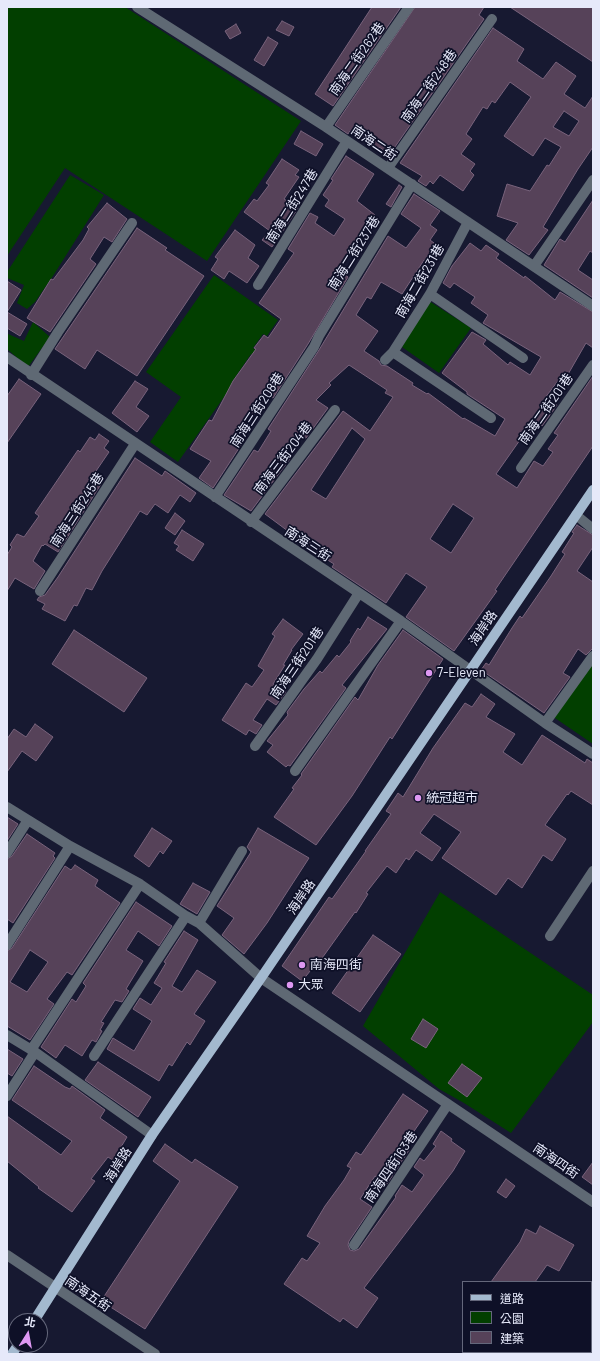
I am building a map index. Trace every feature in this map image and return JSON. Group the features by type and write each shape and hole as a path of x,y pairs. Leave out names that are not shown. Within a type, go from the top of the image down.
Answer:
{"main road":[{"name":"海岸路","path":"40,1313 152,1135 261,978 593,490"}],"street":[{"name":"南海二街","path":"137,7 326,127 593,306"},
{"name":"南海二街262巷","path":"326,127 409,7"},
{"name":"南海二街248巷","path":"388,168 492,20"},
{"name":"南海二街247巷","path":"258,285 347,141"},
{"path":"534,266 593,180"},
{"name":"南海二街237巷","path":"319,336 412,184"},
{"name":"南海二街231巷","path":"385,360 393,352 430,294 468,222"},
{"path":"31,375 58,332 132,223"},
{"path":"430,294 523,358"},
{"name":"南海三街208巷","path":"215,497 314,347 319,336"},
{"path":"393,352 491,418"},
{"name":"南海三街","path":"7,358 251,522 401,620 546,723 593,754"},
{"name":"南海二街201巷","path":"521,468 593,365"},
{"name":"南海三街204巷","path":"251,522 335,410"},
{"name":"南海三街245巷","path":"40,591 135,444"},
{"path":"576,515 593,530"},
{"name":"南海三街201巷","path":"255,746 317,659 359,593"},
{"path":"295,771 401,620"},
{"path":"546,723 593,656"},
{"name":"南海四街","path":"7,807 70,846 140,884 186,916 199,923 261,978 593,1202"},
{"path":"7,853 28,820"},
{"path":"7,945 70,846"},
{"path":"199,923 242,851"},
{"path":"550,936 593,871"},
{"path":"7,1096 33,1051 140,884"},
{"path":"94,1056 186,916"},
{"path":"7,1035 33,1051 152,1135"},
{"name":"南海四街163巷","path":"354,1245 448,1104"},
{"name":"南海五街","path":"7,1255 154,1354"}],"green space":[{"path":"7,7 125,7 301,121 207,261 65,168 7,256"},
{"path":"70,175 104,195 53,276 35,302 27,309 17,303 24,285 7,278 7,272"},
{"path":"214,275 278,320 267,336 263,334 253,348 257,351 254,356 251,354 232,382 234,383 178,462 150,442 181,397 146,372"},
{"path":"429,301 471,328 439,373 402,347"},
{"path":"33,322 50,337 28,367 7,349 7,335 8,334 24,341"},
{"path":"593,663 593,744 552,716"},
{"path":"440,892 593,995 593,1022 511,1133 439,1089 363,1026"}],"building":[{"path":"372,7 401,7 333,106 315,94"},
{"path":"415,7 484,7 479,15 484,19 390,154 379,147 377,150 350,131 348,134 335,125"},
{"path":"510,7 593,7 593,62"},
{"path":"282,21 294,27 289,36 276,30"},
{"path":"236,24 241,33 230,39 225,31"},
{"path":"493,28 524,49 517,61 543,79 556,62 576,76 564,94 585,108 593,96 593,147 543,227 548,230 529,255 506,240 518,223 497,216 507,184 530,191 561,147 545,138 533,156 504,136 531,97 510,82 495,103 492,101 487,109 483,107 466,134 472,139 461,154 475,164 470,171 474,175 463,191 440,175 433,184 430,181 426,186 418,181 422,176 400,163","holes":["564,111 579,121 569,136 553,127"]},
{"path":"268,37 278,43 264,66 254,60"},
{"path":"301,131 323,144 316,156 294,144"},
{"path":"346,156 374,174 357,201 375,215 338,269 348,277 308,344 273,398 266,394 252,419 248,416 234,436 243,442 213,488 199,478 211,461 190,449 209,420 212,421 233,381 256,349 254,348 264,335 268,338 281,319 259,303 294,253 288,249 310,213 318,217 315,223 334,236 345,219 325,206 329,200 323,195 333,180 331,179"},
{"path":"282,159 299,170 295,175 299,177 284,199 298,208 272,247 262,240 270,231 244,212 254,199 257,201 269,185 266,183"},
{"path":"399,185 402,187 391,207 386,204"},
{"path":"414,194 440,211 430,225 437,230 430,240 438,246 427,262 424,260 402,294 381,282 371,299 367,297 356,315 378,331 364,351 379,361 381,365 387,366 413,383 412,385 427,394 428,393 463,419 464,418 495,436 505,419 467,394 467,392 442,373 472,332 486,340 483,344 508,365 510,362 530,375 541,357 483,323 488,315 471,303 475,297 454,283 450,288 443,283 452,266 470,243 481,251 486,245 499,254 496,258 524,278 525,276 555,300 560,292 593,312 593,348 586,343 567,376 563,374 545,398 557,405 542,426 540,424 533,434 527,430 496,474 517,488 534,461 543,466 553,452 548,449 558,435 554,433 593,376 593,446 495,590 497,591 454,651 406,617 427,587 406,573 386,603 332,567 334,564 299,542 300,540 265,514 343,411 370,431 393,397 385,393 387,390 349,365 329,383 331,385 316,400 328,408 306,438 296,434 283,451 292,456 251,511 224,495 254,450 258,452 271,431 268,429 319,350 388,236 406,248 421,228 401,214","holes":["352,428 365,439 326,499 311,490","453,504 474,518 451,553 430,539"]},
{"path":"593,200 593,253 590,251 578,270 593,280 593,298 544,265 560,239 565,242"},
{"path":"107,203 127,219 112,242 104,237 90,259 96,264 50,332 27,318 51,279 53,280 83,240 89,229 87,227"},
{"path":"137,228 167,248 165,250 204,276 137,376 97,350 85,369 55,349"},
{"path":"235,230 255,245 248,258 259,266 247,283 229,271 224,279 211,270 218,259 215,257"},
{"path":"7,281 21,290 7,312"},
{"path":"7,312 27,324 20,336 7,328"},
{"path":"19,379 41,394 7,443 7,396"},
{"path":"135,381 148,389 136,407 149,416 137,432 112,413"},
{"path":"99,434 109,441 104,448 109,452 94,474 103,481 58,552 45,544 43,546 42,545 33,561 45,571 34,589 15,578 7,591 7,555 12,547 10,545 17,534 24,537 39,516 35,513 78,450 80,452 90,437 95,440"},
{"path":"135,458 162,476 165,471 196,493 190,502 180,495 168,513 155,504 147,515 140,511 102,571 92,590 86,588 77,606 74,605 65,621 42,609 45,604 37,600 39,597 45,595 58,577"},
{"path":"175,513 185,521 175,535 165,528"},
{"path":"577,525 593,535 593,547 577,571 593,582 593,648 586,655 578,649 563,673 570,677 544,713 481,670 486,663 489,665 520,616 522,618 551,576 565,554 562,552 574,533 572,532"},
{"path":"182,530 204,544 193,561 176,550 179,546 174,543"},
{"path":"368,617 387,629 342,685 346,688 290,766 288,765 286,767 267,752 273,745 267,741 288,715 287,712 304,689 320,671 322,673 337,655 339,657 351,642 350,641 358,628 360,630"},
{"path":"283,619 303,634 291,650 283,665 285,665 273,684 286,692 276,705 267,699 253,720 262,725 256,734 249,730 246,735 222,720 246,683 252,687 264,670 258,666 275,636 272,634"},
{"path":"74,630 147,678 124,712 52,664"},
{"path":"403,630 443,659 392,739 390,737 352,796 316,845 274,817 294,789 292,788 302,775 301,774 355,697 358,700 378,665"},
{"path":"481,694 495,704 486,717 515,734 503,752 522,765 542,735 585,763 587,759 593,763 593,805 571,791 568,795 567,794 545,825 566,839 552,861 543,855 522,888 508,878 496,895 442,858 461,832 434,814 420,833 441,848 432,861 416,850 409,860 406,858 396,873 387,866 366,893 368,894 356,913 355,912 320,961 319,960 302,981 282,966 329,897 332,899 391,814 386,811 398,793 403,797 433,748 465,703 472,707"},
{"path":"35,724 53,737 36,761 22,751 7,772 7,739 14,729 26,737"},
{"path":"7,817 18,824 7,841"},
{"path":"152,828 172,841 163,854 160,851 149,867 134,856"},
{"path":"258,828 309,858 267,923 244,954 222,935 234,918 217,906 251,852 247,847"},
{"path":"27,834 55,853 53,856 55,858 13,923 7,919 7,859 12,856"},
{"path":"75,865 98,880 95,886 120,903 72,975 67,972 47,999 54,1004 30,1040 7,1026 7,951 12,948 65,866 71,870","holes":["30,950 48,962 27,992 10,982"]},
{"path":"193,883 210,892 197,914 180,904"},
{"path":"136,902 172,926 159,946 138,931 126,950 143,961 126,989 129,991 122,1002 115,1000 101,1022 104,1023 100,1030 102,1031 96,1042 92,1040 82,1056 65,1045 56,1058 41,1047 72,999 76,1002 86,986 83,983"},
{"path":"184,931 198,940 172,986 182,992 197,970 216,982 194,1014 205,1021 190,1045 187,1042 172,1066 169,1064 159,1081 107,1049 113,1038 134,1051 152,1021 133,1009 140,998 151,1005 162,988 154,983 166,963 164,962"},
{"path":"373,935 401,954 360,1012 332,993"},
{"path":"423,1019 438,1029 426,1048 411,1039"},
{"path":"7,1049 23,1059 12,1076 7,1073"},
{"path":"98,1062 151,1097 138,1117 85,1080"},
{"path":"462,1064 482,1078 467,1097 448,1083"},
{"path":"34,1066 65,1087 70,1089 72,1086 105,1110 100,1118 127,1137 121,1147 123,1149 114,1161 108,1157 91,1179 95,1181 72,1212 38,1188 39,1187 7,1161 7,1116 61,1155 72,1141 12,1100"},
{"path":"403,1094 428,1111 403,1147 409,1150 387,1184 375,1176 360,1199 372,1207 349,1241 348,1245 350,1250 354,1251 359,1249 396,1197 395,1196 402,1185 412,1192 424,1175 414,1167 420,1158 424,1161 436,1146 433,1144 441,1131 452,1139 451,1141 465,1151 453,1171 364,1288 378,1298 357,1328 343,1318 340,1322 284,1284 302,1258 307,1261 320,1243 307,1236 351,1168 347,1166 356,1152 361,1155"},
{"path":"165,1144 192,1163 195,1159 238,1187 145,1329 101,1301 180,1181 153,1161"},
{"path":"593,1162 593,1185 582,1177"},
{"path":"506,1179 515,1186 506,1198 497,1192"},
{"path":"540,1226 574,1245 559,1271 547,1265 536,1281 492,1281 520,1242 526,1229 536,1234"}],"place":[{"name":"7-Eleven","path":"429,673"},
{"name":"統冠超市","path":"418,798"},
{"name":"南海四街","path":"302,965"},
{"name":"大眾","path":"290,985"}]}
